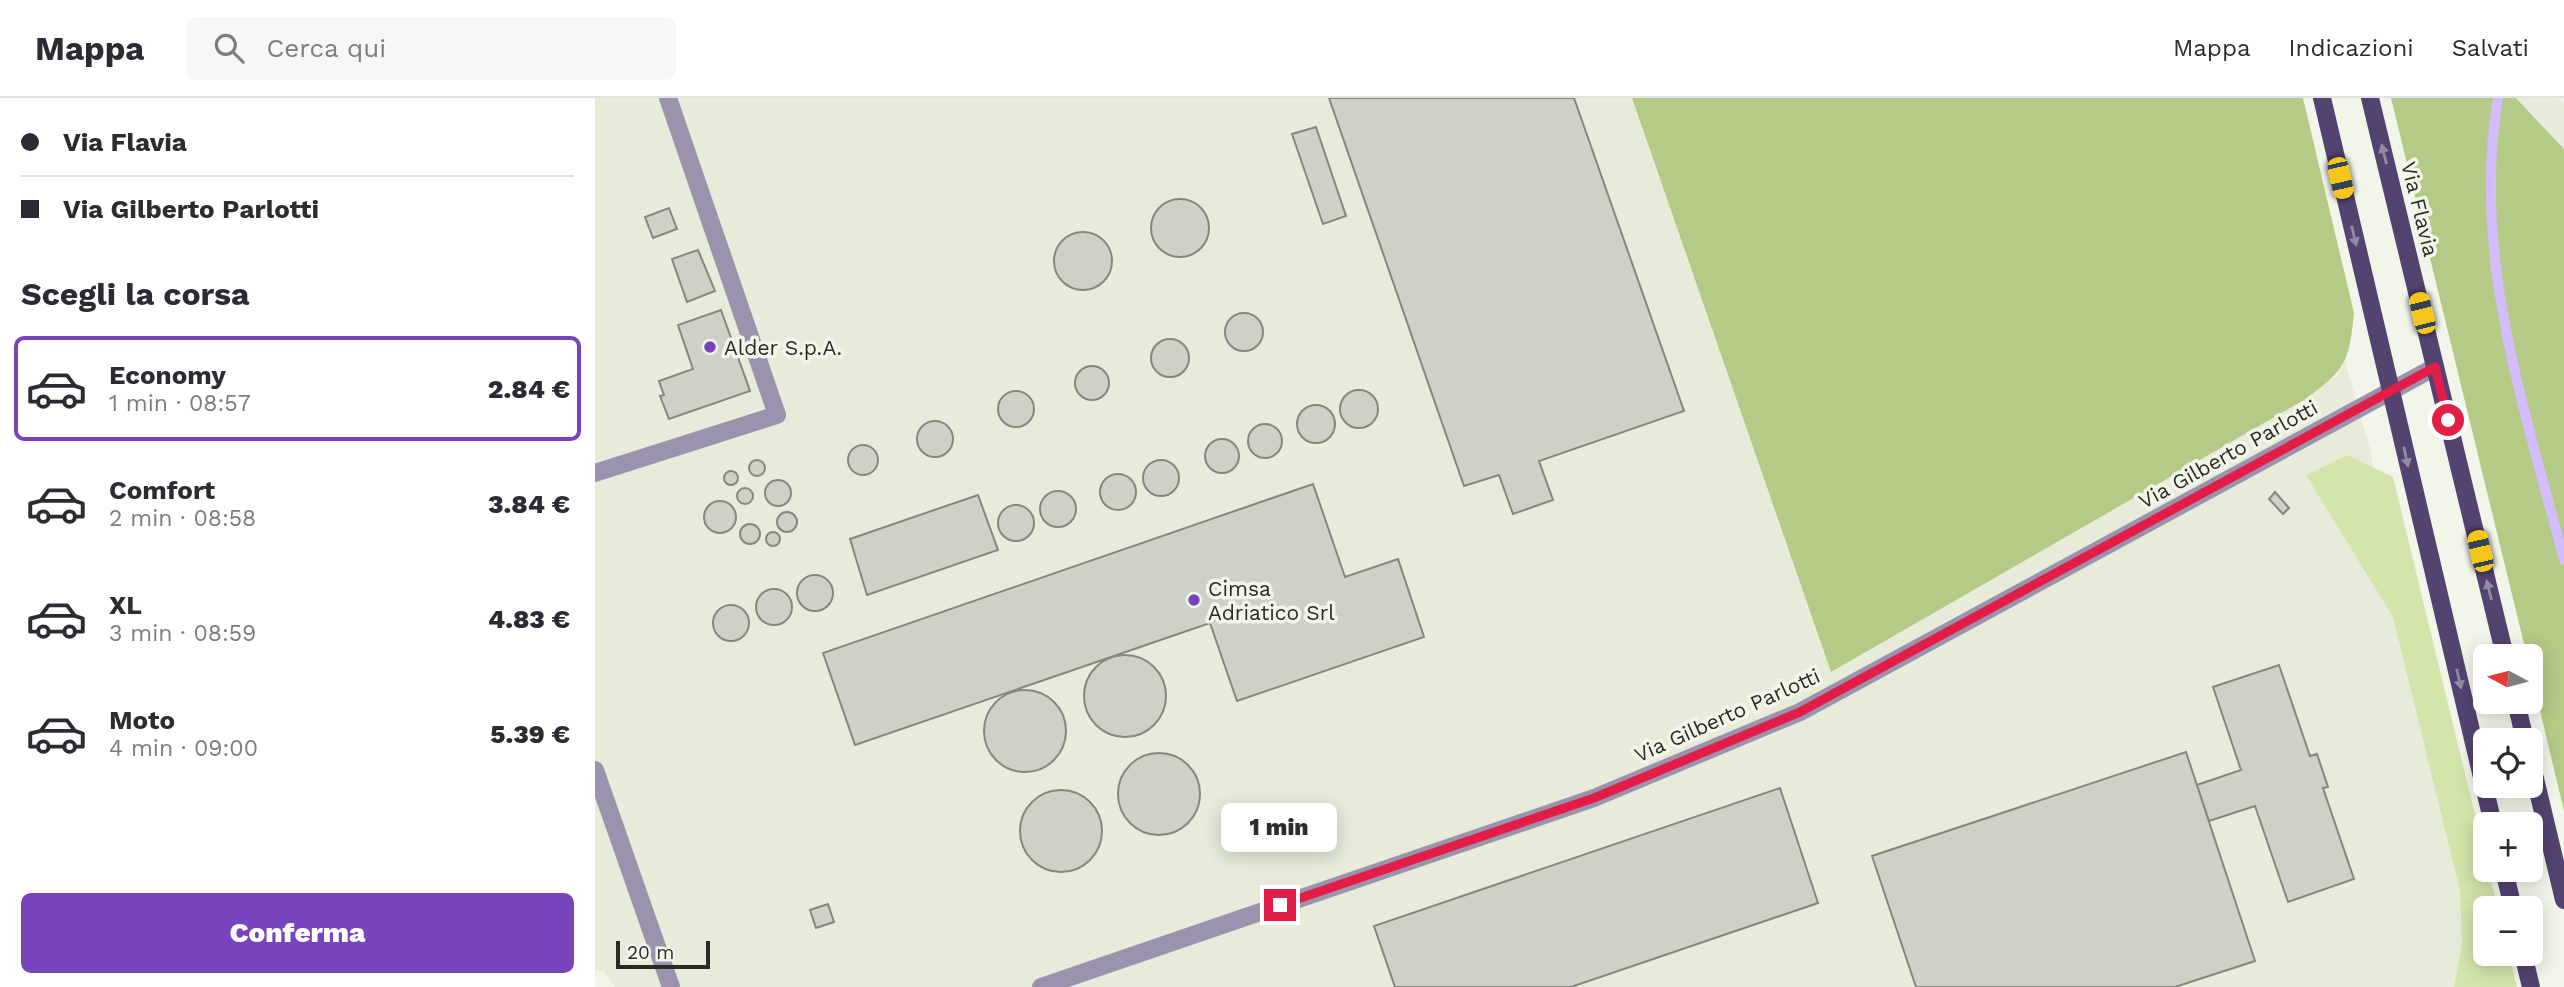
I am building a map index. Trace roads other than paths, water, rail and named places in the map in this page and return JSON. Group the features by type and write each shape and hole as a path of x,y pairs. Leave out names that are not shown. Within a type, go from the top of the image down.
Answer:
{"main road":[{"path":"2322,98 2490,812"},
{"name":"Via Flavia","path":"2370,98 2502,644"},
{"path":"2540,798 2564,900"},
{"path":"2526,966 2531,987"}],"street":[{"path":"595,473 777,415 668,98"},
{"name":"Via Gilberto Parlotti","path":"1041,987 1594,798 1800,712 2435,367"},
{"path":"595,770 671,987"}],"waterway":[{"path":"2498,98 2491,157 2491,215 2497,273 2519,389 2564,560"}],"place":[{"name":"Alder S.p.A.","path":"710,347"},
{"name":"Cimsa Adriatico Srl","path":"1194,600"}]}
